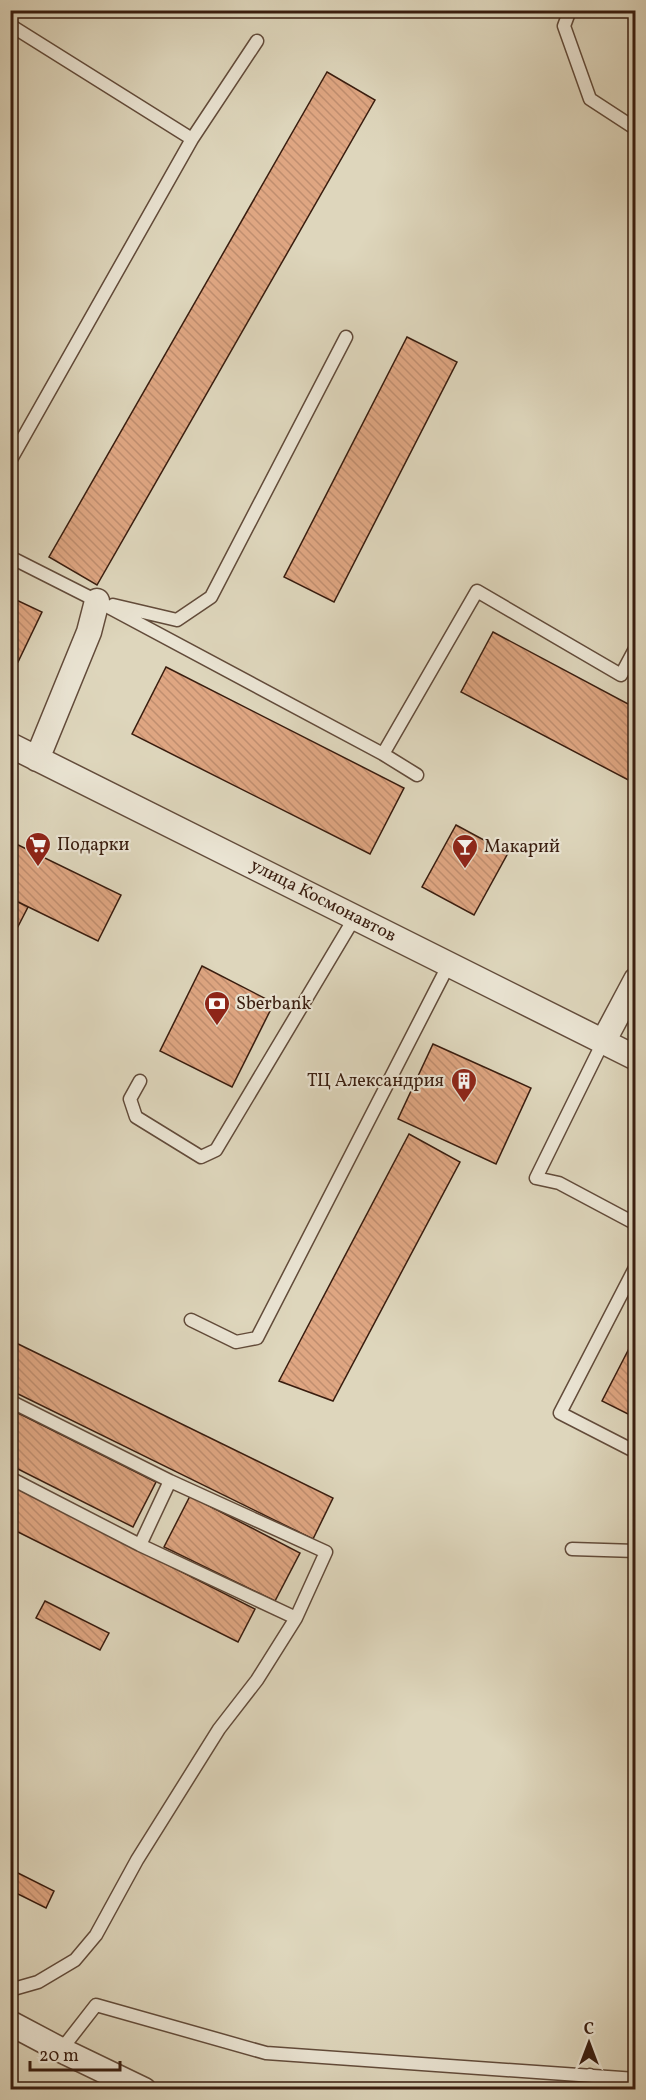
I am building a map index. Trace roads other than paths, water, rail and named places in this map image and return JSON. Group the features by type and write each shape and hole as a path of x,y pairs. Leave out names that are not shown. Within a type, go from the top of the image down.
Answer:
{"street":[{"path":"37,759 89,632 97,601"},
{"name":"улица Космонавтов","path":"10,746 636,1058"},
{"path":"603,1041 636,981"},
{"path":"10,2023 144,2090"}],"lane":[{"path":"570,10 564,26 590,99 636,129"},
{"path":"10,25 192,139"},
{"path":"10,461 192,139 257,41"},
{"path":"97,601 177,620 211,597 346,337"},
{"path":"10,557 383,754 417,775"},
{"path":"383,754 477,591 621,675 636,647"},
{"path":"140,1081 130,1099 136,1117 201,1157 216,1150 355,917"},
{"path":"192,1320 236,1342 257,1338 448,964"},
{"path":"603,1041 536,1178 559,1183 636,1224"},
{"path":"636,1266 560,1413 636,1452"},
{"path":"10,1401 170,1482 326,1552 296,1618 256,1680 219,1729 137,1860 96,1935 75,1960 38,1982 10,1990"},
{"path":"10,1478 140,1545 296,1618"},
{"path":"140,1545 170,1482"},
{"path":"572,1549 636,1551"},
{"path":"61,2050 96,2005 266,2053 636,2079"},
{"path":"590,2075 592,2090"}],"place":[{"name":"Подарки","path":"38,868"},
{"name":"Макарий","path":"465,870"},
{"name":"Sberbank","path":"217,1027"},
{"name":"ТЦ Александрия","path":"464,1104"}]}
